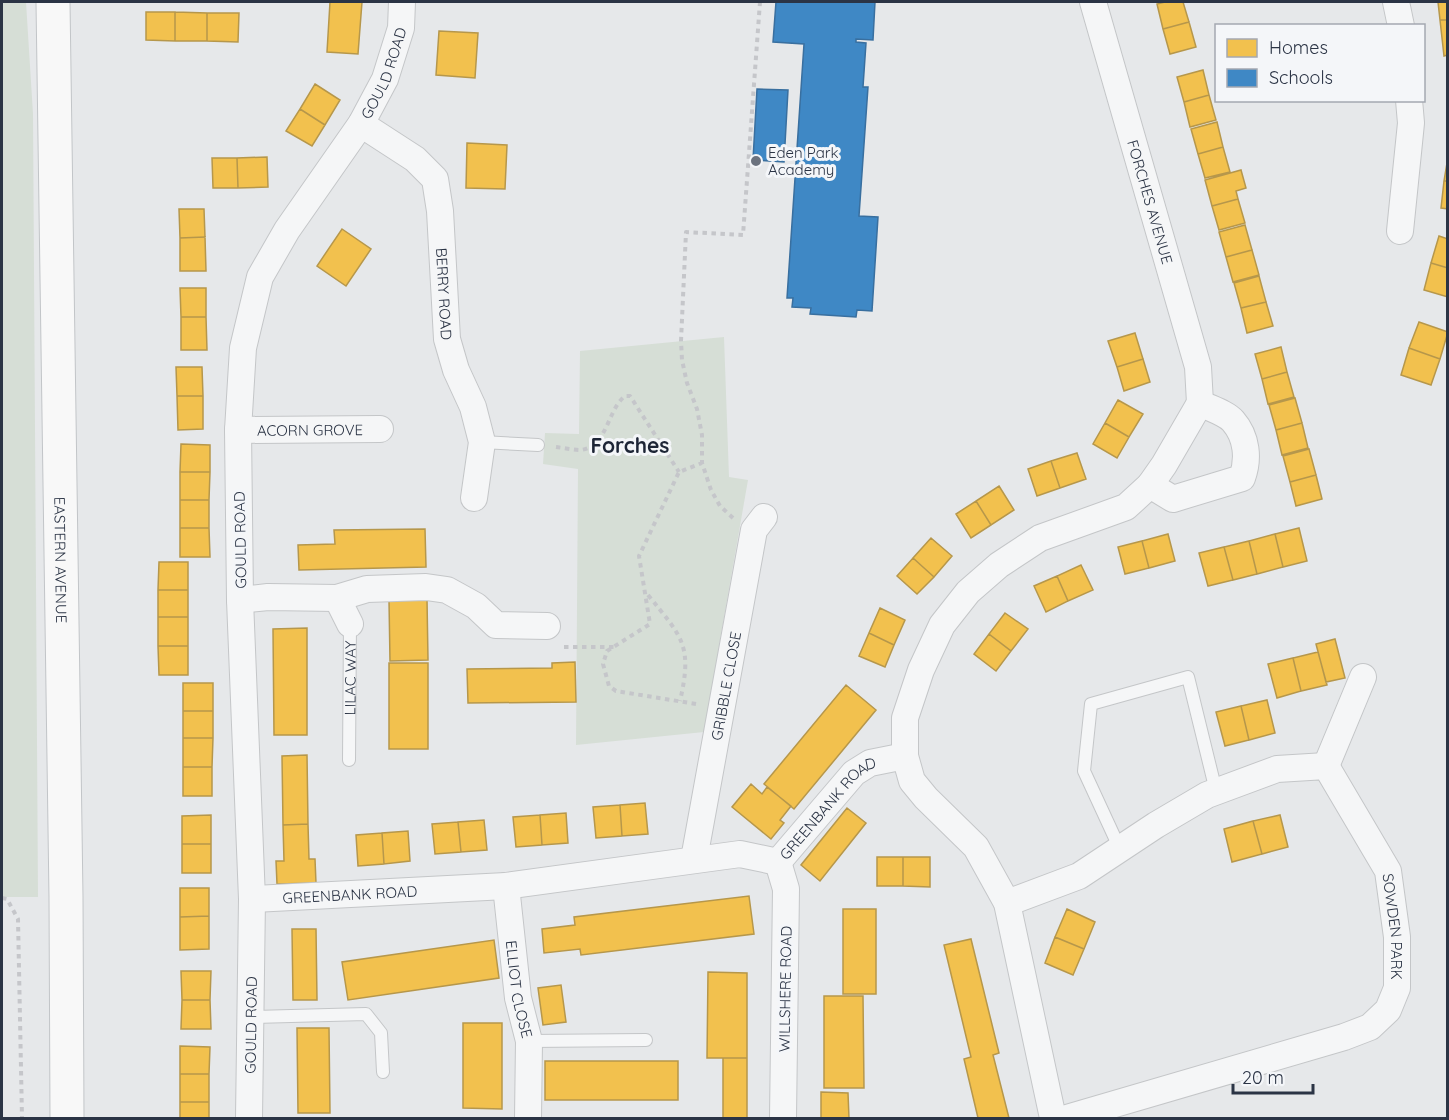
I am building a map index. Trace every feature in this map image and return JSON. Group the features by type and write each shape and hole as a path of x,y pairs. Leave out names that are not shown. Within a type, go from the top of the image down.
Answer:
{"main road":[{"name":"EASTERN AVENUE","path":"53,2 67,1119"}],"street":[{"name":"GOULD ROAD","path":"249,1119 252,899 240,600 238,430 243,348 260,277 287,230 361,124 386,79 401,28 402,2"},
{"name":"FORCHES AVENUE","path":"1093,2 1198,367 1200,403"},
{"path":"1396,2 1401,24"},
{"path":"1400,231 1411,123 1409,102"},
{"name":"BERRY ROAD","path":"361,124 415,159 435,179 440,211 447,339 456,370 473,407 482,442 474,498"},
{"path":"1053,1119 1007,903 976,847 912,782 905,756 905,718 921,670 942,626 968,592 999,565 1040,538 1126,507 1150,485 1182,437 1200,403 1232,419 1245,442 1246,466 1242,478 1173,499 1150,485"},
{"name":"ACORN GROVE","path":"238,430 380,429"},
{"name":"GRIBBLE CLOSE","path":"694,859 759,524"},
{"path":"240,600 268,597 337,598 367,589 426,587 447,590 476,606 496,626 547,626"},
{"name":"LILAC WAY","path":"337,598 350,624"},
{"path":"1007,903 1079,876 1156,825 1216,791 1277,769 1326,766 1363,677"},
{"name":"GREENBANK ROAD","path":"252,899 506,886 740,854 778,862 854,773 870,763 905,756"},
{"name":"SOWDEN PARK","path":"1067,1119 1344,1037 1370,1027 1389,1010 1397,988 1397,938 1388,871 1326,766"},
{"name":"WILLSHERE ROAD","path":"778,862 786,889 783,1119"},
{"name":"ELLIOT CLOSE","path":"506,886 519,998 529,1041 528,1119"}],"lane":[{"path":"482,442 538,445"},
{"name":"LILAC WAY","path":"349,760 350,624"},
{"path":"1120,849 1084,771 1091,704 1188,677 1216,791"},
{"path":"250,1017 366,1014 381,1033 383,1072"},
{"path":"529,1041 646,1040"}],"path":[{"path":"759,524 731,516 720,506 711,489 702,462 699,417 687,383 681,341 686,232 743,235 760,2"},
{"path":"538,445 581,450 590,446 599,440 619,401 625,396 630,396 679,472"},
{"path":"702,462 679,472 639,556 650,624 607,651 603,664 609,686 616,691 722,708"},
{"path":"646,593 674,626 685,647 686,674 680,701"},
{"path":"581,646 615,647"},
{"path":"2,898 7,900 18,919 22,1119"}],"shaded area":[{"path":"2,2 26,2 33,114 38,897 2,897"},
{"path":"724,337 729,477 748,480 704,732 576,745 578,469 543,464 545,433 579,434 580,351"}],"building: Homes":[{"path":"330,2 362,2 358,54 327,52"},
{"path":"1183,2 1189,22 1163,29 1157,4"},
{"path":"1438,2 1448,2 1448,20 1440,20"},
{"path":"146,12 175,12 175,41 146,40"},
{"path":"175,12 207,13 207,41 175,41"},
{"path":"207,13 239,13 238,42 207,41"},
{"path":"1440,20 1448,20 1448,55 1444,56"},
{"path":"1189,22 1196,47 1170,54 1163,29"},
{"path":"439,31 478,33 475,78 436,75"},
{"path":"1203,70 1209,95 1184,102 1177,77"},
{"path":"315,84 340,100 325,125 300,109"},
{"path":"1209,95 1216,120 1190,127 1184,102"},
{"path":"300,109 325,125 312,146 286,131"},
{"path":"1217,122 1223,147 1198,154 1191,129"},
{"path":"467,143 507,145 505,189 466,188"},
{"path":"1223,147 1230,172 1205,178 1198,154"},
{"path":"267,157 268,187 238,188 237,158"},
{"path":"1448,157 1448,181 1444,181"},
{"path":"212,158 237,158 238,188 213,188"},
{"path":"1241,170 1246,188 1236,191 1238,199 1212,206 1205,180"},
{"path":"1444,181 1448,181 1448,209 1441,208"},
{"path":"1238,199 1245,223 1219,230 1212,206"},
{"path":"179,209 204,209 205,237 180,238"},
{"path":"1245,225 1252,250 1226,257 1219,232"},
{"path":"342,229 371,249 346,286 317,266"},
{"path":"1439,236 1448,239 1448,268 1431,263"},
{"path":"205,237 206,271 180,271 180,238"},
{"path":"1252,250 1259,275 1233,282 1226,257"},
{"path":"1431,263 1448,268 1448,297 1424,290"},
{"path":"1259,276 1266,302 1241,308 1234,283"},
{"path":"180,288 206,288 206,317 181,317"},
{"path":"1266,302 1273,326 1247,333 1241,308"},
{"path":"181,317 206,317 207,350 181,350"},
{"path":"1419,322 1448,332 1440,359 1409,348"},
{"path":"1135,333 1143,359 1117,367 1108,341"},
{"path":"1281,347 1287,372 1262,379 1255,354"},
{"path":"1409,348 1440,359 1431,385 1401,375"},
{"path":"1143,359 1150,382 1124,391 1117,367"},
{"path":"176,367 202,367 203,396 177,396"},
{"path":"1287,372 1294,397 1268,404 1262,379"},
{"path":"177,396 203,396 203,429 178,430"},
{"path":"1295,398 1302,423 1276,430 1269,405"},
{"path":"1118,400 1143,414 1129,437 1105,423"},
{"path":"1105,423 1129,437 1117,458 1093,444"},
{"path":"1302,423 1308,448 1282,455 1276,430"},
{"path":"181,444 210,445 210,472 180,472"},
{"path":"1309,449 1316,475 1290,482 1283,456"},
{"path":"1077,453 1086,479 1060,488 1051,461"},
{"path":"1051,461 1060,488 1037,496 1028,469"},
{"path":"180,472 210,472 209,500 180,500"},
{"path":"1316,475 1322,499 1296,506 1290,482"},
{"path":"999,486 1014,510 991,525 976,501"},
{"path":"180,500 209,500 209,528 180,528"},
{"path":"976,501 991,525 971,538 956,514"},
{"path":"180,528 209,528 210,557 180,557"},
{"path":"1299,528 1307,561 1283,567 1275,534"},
{"path":"425,529 426,567 299,570 298,545 335,544 334,530"},
{"path":"1168,534 1175,561 1149,568 1142,541"},
{"path":"1275,534 1283,567 1257,574 1249,541"},
{"path":"931,538 952,556 934,577 913,558"},
{"path":"1142,541 1149,568 1125,574 1118,547"},
{"path":"1249,541 1257,574 1233,580 1224,547"},
{"path":"1224,547 1233,580 1208,586 1199,553"},
{"path":"913,558 934,577 917,594 897,576"},
{"path":"159,562 188,562 188,590 158,590"},
{"path":"1081,565 1093,590 1068,601 1057,576"},
{"path":"1057,576 1068,601 1046,612 1034,586"},
{"path":"158,590 188,590 188,617 158,617"},
{"path":"427,599 428,660 390,661 389,600"},
{"path":"880,608 905,620 894,645 869,633"},
{"path":"1005,613 1028,629 1011,651 989,634"},
{"path":"158,617 188,617 188,646 158,646"},
{"path":"307,628 307,735 274,735 273,629"},
{"path":"869,633 894,645 885,667 859,656"},
{"path":"989,634 1011,651 996,671 974,654"},
{"path":"1335,639 1345,678 1326,682 1316,644"},
{"path":"158,646 188,646 188,675 159,675"},
{"path":"1318,652 1327,685 1301,691 1293,658"},
{"path":"1293,658 1301,691 1277,698 1268,664"},
{"path":"575,662 576,702 468,703 467,669 552,668 552,663"},
{"path":"389,663 428,663 428,749 389,749"},
{"path":"183,683 213,683 213,711 183,711"},
{"path":"846,685 876,710 794,809 764,784"},
{"path":"1267,700 1275,733 1249,740 1241,706"},
{"path":"1241,706 1249,740 1225,746 1216,712"},
{"path":"183,711 213,711 213,738 183,738"},
{"path":"183,738 213,738 212,767 183,767"},
{"path":"307,755 308,824 283,825 282,756"},
{"path":"183,767 212,767 212,796 183,796"},
{"path":"751,784 762,794 767,787 791,806 780,820 784,823 771,839 732,807"},
{"path":"645,803 648,834 622,836 620,805"},
{"path":"620,805 622,836 596,838 593,807"},
{"path":"847,808 866,823 820,881 801,865"},
{"path":"566,813 568,843 542,845 540,815"},
{"path":"211,815 211,844 182,844 182,816"},
{"path":"540,815 542,845 516,847 513,817"},
{"path":"1280,815 1288,847 1262,854 1253,821"},
{"path":"484,820 487,850 461,852 458,822"},
{"path":"1253,821 1262,854 1232,862 1224,829"},
{"path":"458,822 461,852 435,854 432,824"},
{"path":"308,824 309,859 315,859 316,883 277,884 276,861 284,861 283,825"},
{"path":"408,831 410,861 384,864 382,833"},
{"path":"382,833 384,864 358,866 356,835"},
{"path":"182,844 211,844 211,873 182,873"},
{"path":"877,857 903,857 903,886 877,886"},
{"path":"903,857 930,857 930,887 903,886"},
{"path":"180,888 209,888 209,916 180,917"},
{"path":"749,896 754,934 581,955 580,949 544,953 542,929 575,925 574,917"},
{"path":"843,909 876,909 876,994 843,994"},
{"path":"1067,909 1095,922 1084,949 1055,937"},
{"path":"209,916 209,949 180,950 180,917"},
{"path":"292,929 316,929 317,1000 293,1000"},
{"path":"1055,937 1084,949 1073,975 1045,963"},
{"path":"971,939 999,1053 993,1055 1009,1118 978,1118 964,1059 971,1057 944,945"},
{"path":"494,940 499,978 348,1000 342,962"},
{"path":"181,971 211,971 210,1000 182,1000"},
{"path":"708,972 747,973 747,1058 707,1058"},
{"path":"561,985 566,1022 543,1025 538,988"},
{"path":"824,996 863,996 864,1088 824,1088"},
{"path":"182,1000 210,1000 211,1029 181,1029"},
{"path":"463,1023 502,1023 502,1109 463,1108"},
{"path":"297,1028 329,1028 330,1113 298,1113"},
{"path":"180,1046 210,1047 209,1074 180,1074"},
{"path":"723,1058 747,1058 747,1118 723,1118"},
{"path":"545,1061 678,1061 678,1100 545,1100"},
{"path":"180,1074 209,1074 209,1102 180,1102"},
{"path":"821,1092 848,1093 849,1118 821,1118"},
{"path":"180,1102 209,1102 209,1118 180,1118"}],"building: Schools":[{"path":"776,2 875,2 873,40 856,39 856,42 866,43 863,87 868,87 859,216 878,217 872,311 857,310 856,317 810,314 811,308 792,307 793,298 787,298 804,44 773,42"},
{"path":"757,89 788,90 784,162 753,160"}],"place":[{"name":"Eden Park Academy","path":"756,161"}],"district":[{"name":"Forches","path":"630,445"}]}
